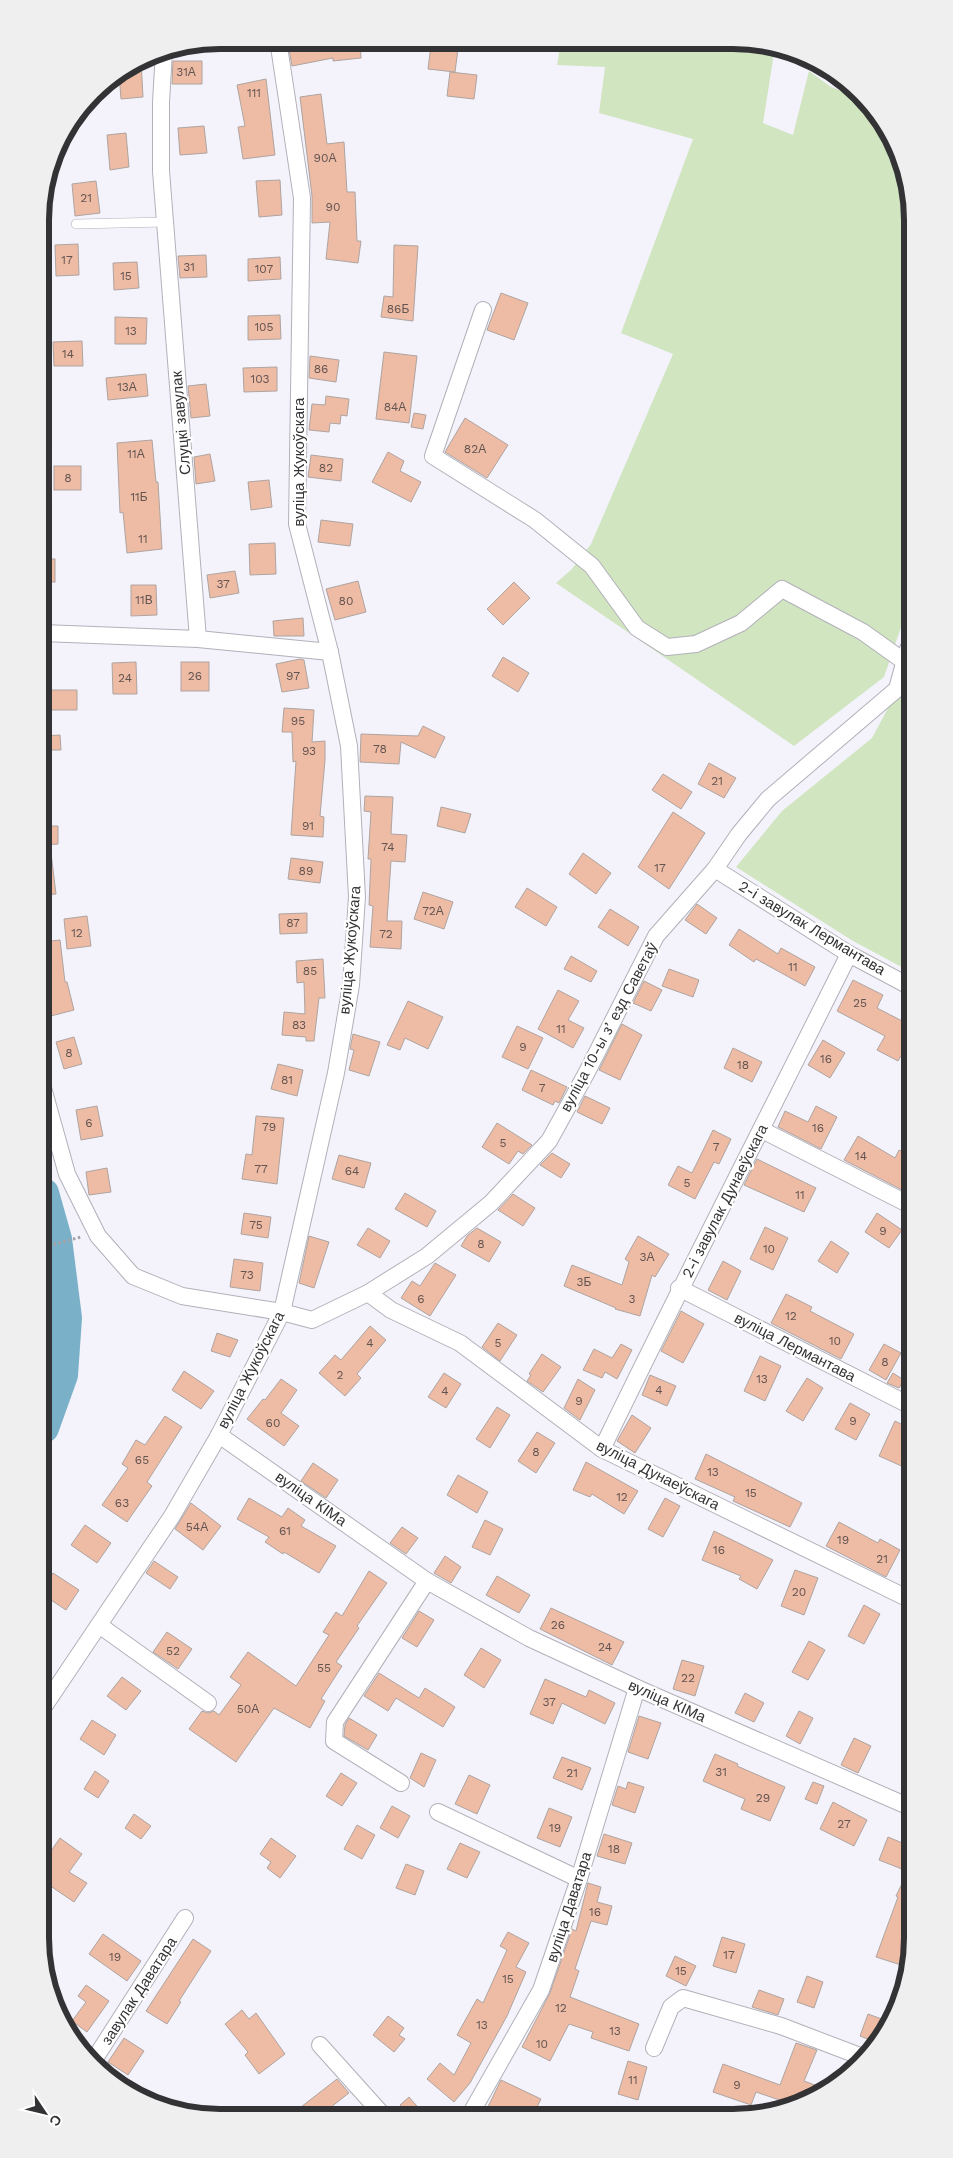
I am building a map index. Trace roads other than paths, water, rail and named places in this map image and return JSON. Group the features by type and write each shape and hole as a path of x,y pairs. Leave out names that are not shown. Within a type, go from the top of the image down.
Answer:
{"street":[{"name":"вуліца Жукоўскага","path":"49,1699 172,1516 219,1434 282,1312 336,1072 351,985 357,897 349,746 330,652 297,524 302,198 279,49"},
{"name":"Слуцкі завулак","path":"164,58 161,171 198,640"},
{"path":"484,310 433,456 535,520 592,566 637,628 667,647 696,644 741,623 782,589 904,656"},
{"path":"49,633 198,640 330,652"},
{"name":"вуліца 10-ы зʼезд Саветаў","path":"282,1312 312,1320 368,1293 427,1256 491,1204 549,1141 587,1072 656,936 715,869 739,834 768,799 897,689 904,667"},
{"name":"2-і завулак Лермантава","path":"715,869 849,954 904,983"},
{"name":"2-і завулак Дунаеўскага","path":"602,1449 679,1288 762,1130 849,954"},
{"path":"49,1110 67,1174 98,1236 133,1276 182,1296 282,1312"},
{"path":"762,1130 904,1202"},
{"name":"вуліца Лермантава","path":"679,1288 904,1402"},
{"name":"вуліца Дунаеўскага","path":"368,1293 392,1310 460,1343 602,1449 904,1596"},
{"name":"вуліца КІМа","path":"219,1434 427,1581 530,1638 637,1688 904,1805"},
{"path":"401,1783 334,1741 335,1722 427,1581"},
{"path":"99,1625 208,1702"},
{"name":"вуліца Даватара","path":"472,2109 541,1990 579,1879 637,1688"},
{"path":"438,1812 579,1879"},
{"name":"завулак Даватара","path":"96,2056 185,1918"},
{"path":"654,2048 670,2007 683,1998 781,2026 857,2055"},
{"path":"320,2045 378,2109"}],"lane":[{"path":"76,224 165,222"}],"waterway":[{"path":"49,1211 57,1239 67,1318 63,1375 49,1414"}]}
